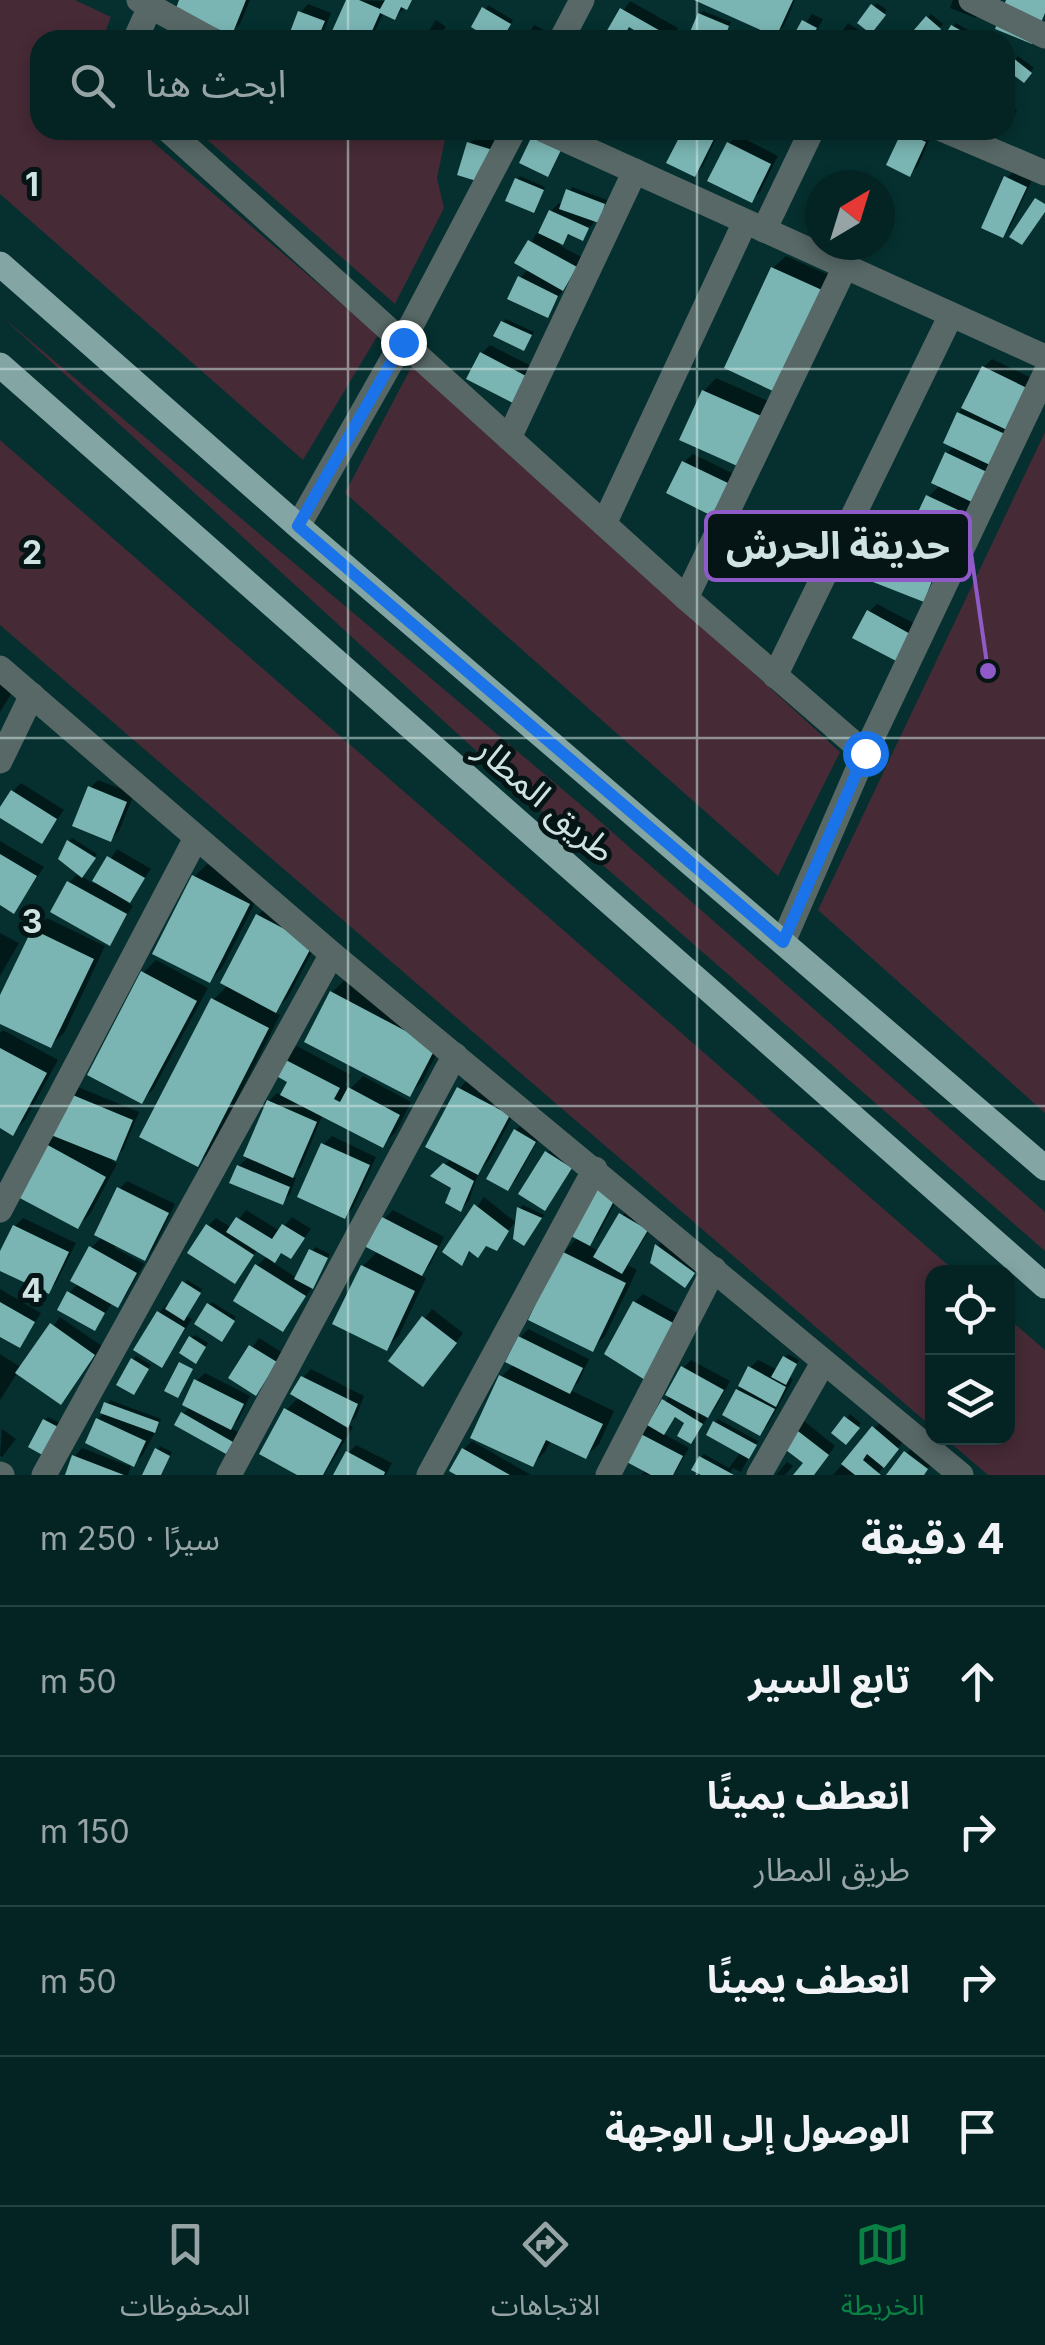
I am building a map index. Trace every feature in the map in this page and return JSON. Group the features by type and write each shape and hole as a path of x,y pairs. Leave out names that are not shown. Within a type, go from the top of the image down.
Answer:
{"main road":[{"name":"طريق المطار","path":"0,266 1045,1168"},
{"name":"طريق المطار","path":"0,365 1045,1286"}],"street":[{"path":"566,30 582,0"},
{"path":"971,0 1045,36"},
{"path":"138,30 148,2 195,30"},
{"path":"179,140 686,598 865,753"},
{"path":"298,526 403,342 509,140"},
{"path":"566,140 1045,357"},
{"path":"604,524 755,226 806,140"},
{"path":"967,140 1045,173"},
{"path":"509,438 635,172"},
{"path":"686,598 844,267"},
{"path":"774,676 951,315"},
{"path":"783,942 865,753 1045,374"},
{"path":"0,668 332,954 961,1475"},
{"path":"0,761 32,696"},
{"path":"0,1210 196,838"},
{"path":"44,1475 332,954"},
{"path":"229,1475 455,1055"},
{"path":"429,1475 594,1169"},
{"path":"608,1475 714,1269"},
{"path":"759,1475 823,1363"}],"shaded area":[{"path":"0,0 75,0 111,17 106,30 30,30 30,140 151,140 378,335 303,460 0,194"},
{"path":"207,140 445,140 437,178 444,208 395,304"},
{"path":"0,315 587,810 1045,1212 1045,1251 566,833"},
{"path":"414,362 840,752 778,876 345,493"},
{"path":"1045,432 1045,1113 818,910"},
{"path":"0,440 948,1265 925,1265 925,1421 0,625"},
{"path":"1015,1324 1045,1350 1045,1475 988,1475 953,1445 1015,1445"}],"building":[{"path":"179,0 246,0 234,30 220,30 175,11"},
{"path":"346,0 359,0 380,9 385,0 412,0 407,10 401,7 395,20 380,13 372,30 332,30"},
{"path":"694,0 793,0 779,30 760,30"},
{"path":"1006,0 1045,0 1045,13 1032,44 1015,37 1015,30 995,29"},
{"path":"871,4 886,15 874,30 866,30 857,23"},
{"path":"482,7 511,24 508,30 471,27"},
{"path":"620,8 659,30 629,27 607,30"},
{"path":"298,11 325,21 321,30 291,30"},
{"path":"698,13 729,26 728,30 691,30"},
{"path":"926,16 941,29 940,30 914,30"},
{"path":"802,20 817,28 816,30 796,30"},
{"path":"1015,59 1032,73 1024,83 1015,76"},
{"path":"530,140 540,140 561,150 548,177 519,163"},
{"path":"678,140 714,140 695,177 666,163"},
{"path":"898,140 926,142 910,177 886,165"},
{"path":"467,142 493,150 483,183 457,175"},
{"path":"727,142 771,164 752,203 707,181"},
{"path":"1004,176 1027,187 1003,238 981,228"},
{"path":"515,178 544,190 534,213 505,201"},
{"path":"566,189 605,204 599,223 559,209"},
{"path":"1035,198 1045,204 1045,212 1022,245 1009,237"},
{"path":"549,210 589,228 583,241 568,234 563,245 538,233"},
{"path":"528,240 577,267 563,291 514,263"},
{"path":"771,267 822,290 775,392 724,368"},
{"path":"518,276 558,296 548,318 507,299"},
{"path":"501,321 532,335 524,351 493,336"},
{"path":"480,352 526,376 513,403 466,379"},
{"path":"982,366 1029,389 1009,431 961,408"},
{"path":"702,390 766,418 744,469 679,440"},
{"path":"957,412 1005,434 990,465 943,443"},
{"path":"945,452 989,473 974,503 931,483"},
{"path":"682,461 730,484 714,517 666,493"},
{"path":"926,495 971,516 951,559 933,550 937,542 910,529"},
{"path":"885,551 936,570 924,602 873,582"},
{"path":"867,610 914,636 900,663 852,638"},
{"path":"88,786 127,802 111,842 72,826"},
{"path":"11,790 57,819 42,844 0,818 0,807"},
{"path":"67,840 96,858 82,878 58,859"},
{"path":"0,854 37,876 14,914 0,905"},
{"path":"107,856 145,878 130,903 92,881"},
{"path":"192,875 250,904 210,983 152,954"},
{"path":"67,881 127,914 110,946 50,912"},
{"path":"256,914 313,944 276,1013 220,983"},
{"path":"32,929 94,959 51,1048 0,1024 0,995"},
{"path":"141,971 197,1001 142,1104 87,1075"},
{"path":"330,991 436,1047 410,1097 304,1042"},
{"path":"211,998 269,1028 198,1167 139,1137"},
{"path":"0,1048 47,1073 13,1136 0,1128"},
{"path":"282,1058 340,1088 334,1099 340,1102 348,1087 400,1115 383,1148 280,1095 287,1082 273,1074"},
{"path":"457,1087 510,1115 478,1175 425,1147"},
{"path":"68,1093 133,1120 116,1161 51,1135"},
{"path":"267,1100 317,1122 293,1178 243,1156"},
{"path":"514,1129 536,1142 508,1191 486,1179"},
{"path":"44,1143 106,1177 78,1229 16,1196"},
{"path":"321,1143 370,1165 345,1219 297,1197"},
{"path":"545,1151 572,1168 545,1211 518,1194"},
{"path":"443,1163 474,1181 461,1212 445,1203 451,1188 430,1176"},
{"path":"237,1165 290,1187 283,1205 229,1183"},
{"path":"117,1187 169,1213 145,1261 94,1235"},
{"path":"595,1188 615,1199 590,1246 569,1235"},
{"path":"474,1204 509,1231 497,1251 486,1246 478,1258 469,1251 462,1266 442,1252"},
{"path":"517,1207 542,1218 524,1246 513,1239"},
{"path":"619,1213 648,1230 622,1274 593,1257"},
{"path":"236,1217 272,1239 282,1224 305,1238 291,1259 281,1253 275,1263 226,1232"},
{"path":"382,1217 438,1246 422,1276 364,1246"},
{"path":"206,1224 254,1255 235,1284 187,1253"},
{"path":"13,1225 69,1252 49,1294 0,1271 0,1251"},
{"path":"655,1244 695,1273 685,1288 650,1263"},
{"path":"89,1246 137,1273 118,1308 70,1281"},
{"path":"309,1249 328,1258 313,1289 294,1279"},
{"path":"561,1251 626,1283 593,1352 528,1320"},
{"path":"255,1264 306,1296 283,1332 233,1301"},
{"path":"361,1265 415,1291 387,1351 332,1324"},
{"path":"182,1281 201,1293 184,1321 165,1309"},
{"path":"67,1291 105,1313 95,1331 57,1310"},
{"path":"633,1301 675,1324 645,1380 604,1354"},
{"path":"0,1302 35,1322 20,1348 0,1337"},
{"path":"207,1303 235,1321 222,1342 194,1324"},
{"path":"157,1311 185,1328 162,1368 133,1350"},
{"path":"422,1316 457,1343 423,1387 388,1361"},
{"path":"50,1323 95,1355 61,1405 15,1373"},
{"path":"189,1336 206,1347 196,1364 179,1353"},
{"path":"518,1336 583,1368 570,1394 505,1362"},
{"path":"249,1345 277,1362 256,1396 228,1378"},
{"path":"783,1356 797,1364 786,1385 771,1377"},
{"path":"131,1358 149,1369 134,1395 116,1385"},
{"path":"179,1362 193,1369 178,1398 164,1391"},
{"path":"681,1366 724,1390 708,1418 665,1395"},
{"path":"748,1366 786,1387 776,1407 738,1386"},
{"path":"499,1375 603,1424 586,1459 546,1440 533,1467 470,1438"},
{"path":"301,1376 358,1404 348,1428 290,1394"},
{"path":"194,1379 244,1404 231,1430 182,1405"},
{"path":"736,1389 775,1409 760,1436 722,1415"},
{"path":"662,1399 703,1424 691,1444 677,1436 684,1423 675,1417 664,1435 647,1425"},
{"path":"104,1402 159,1422 155,1433 100,1413"},
{"path":"284,1408 342,1440 323,1475 297,1475 259,1454"},
{"path":"181,1412 233,1442 226,1454 174,1425"},
{"path":"844,1416 860,1428 846,1445 831,1433"},
{"path":"96,1418 146,1441 134,1467 85,1443"},
{"path":"43,1419 60,1428 46,1457 28,1447"},
{"path":"713,1421 757,1445 749,1459 706,1435"},
{"path":"872,1426 899,1449 884,1468 867,1454 863,1460 881,1475 855,1475 841,1464"},
{"path":"794,1428 829,1455 814,1475 793,1475 803,1463 786,1450"},
{"path":"637,1432 683,1456 673,1475 651,1475 623,1460"},
{"path":"155,1448 170,1456 161,1475 142,1475"},
{"path":"462,1448 510,1475 456,1475 449,1471"},
{"path":"346,1451 385,1472 384,1475 333,1475"},
{"path":"904,1451 928,1469 924,1475 886,1475"},
{"path":"72,1455 124,1475 65,1475"},
{"path":"699,1456 734,1475 701,1475 691,1470"}],"place":[{"name":"حديقة الحرش","path":"988,671"}],"route":[{"path":"403,342 298,526 783,942 865,753"}]}
